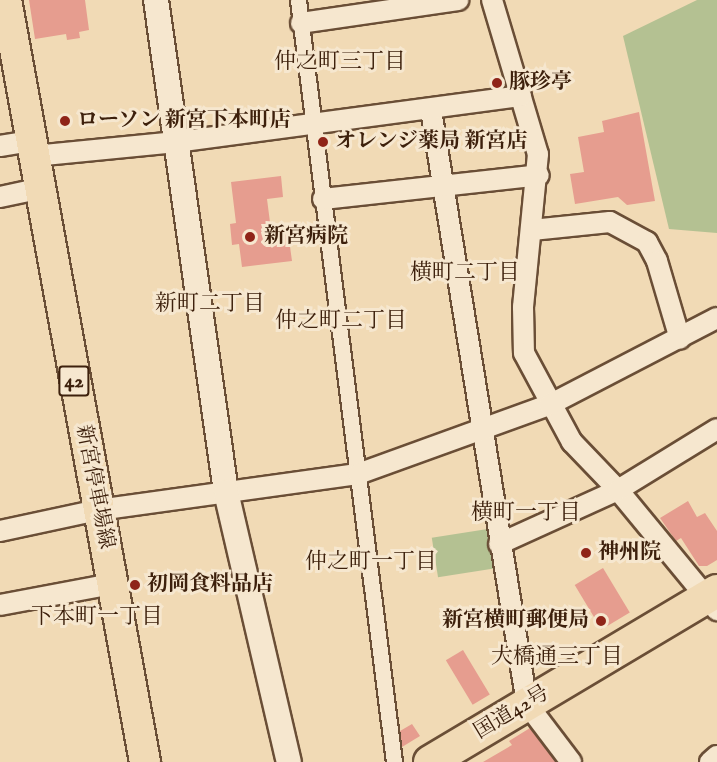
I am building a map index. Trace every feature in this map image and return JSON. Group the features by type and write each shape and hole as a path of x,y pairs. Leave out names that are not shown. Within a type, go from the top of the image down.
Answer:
{"highway":[{"name":"国道42号","path":"430,762 527,704 714,600"}],"main road":[{"name":"新宮停車場線","path":"6,0 33,148 38,189 146,762"}],"street":[{"path":"156,0 226,492 289,762"},
{"path":"298,0 394,762"},
{"path":"301,23 458,0"},
{"path":"492,0 538,154 538,175 523,307 524,353 549,405 572,442 618,490 714,600"},
{"path":"0,146 33,148 176,142 431,110 521,96"},
{"path":"431,110 499,544 527,704 571,762"},
{"path":"323,200 538,175"},
{"path":"0,196 38,189"},
{"path":"532,230 610,222 647,242 657,261 680,339"},
{"path":"0,531 98,510 358,474 549,405 717,318"},
{"path":"499,544 618,490 717,429"},
{"path":"0,605 112,584"},
{"path":"710,762 717,756"}],"green space":[{"path":"697,0 717,0 717,233 669,229 623,36"},
{"path":"494,528 500,568 438,577 432,538"}],"building":[{"path":"29,0 85,0 89,30 79,32 80,38 67,40 66,34 35,39"},
{"path":"639,112 655,201 627,205 618,197 575,204 570,174 584,172 578,137 604,132 602,121"},
{"path":"281,176 283,197 267,199 271,230 288,232 292,261 242,267 239,244 232,245 230,224 236,223 231,182"},
{"path":"688,501 697,517 705,513 717,531 717,560 707,566 699,566 681,538 676,541 660,518"},
{"path":"603,568 630,613 601,630 575,585"},
{"path":"463,650 490,695 473,705 446,660"},
{"path":"412,724 420,736 402,747 400,731"},
{"path":"530,728 556,762 483,762 512,745 509,741"}],"place":[{"name":"豚珍亭","path":"497,83"},
{"name":"ローソン 新宮下本町店","path":"65,121"},
{"name":"オレンジ薬局 新宮店","path":"323,142"},
{"name":"新宮病院","path":"250,237"},
{"name":"神州院","path":"586,553"},
{"name":"初岡食料品店","path":"135,585"},
{"name":"新宮横町郵便局","path":"601,621"}],"district":[{"name":"仲之町三丁目","path":"340,63"},
{"name":"横町二丁目","path":"465,274"},
{"name":"新町二丁目","path":"210,305"},
{"name":"仲之町二丁目","path":"341,322"},
{"name":"横町一丁目","path":"526,514"},
{"name":"仲之町一丁目","path":"371,563"},
{"name":"下本町一丁目","path":"97,618"},
{"name":"大橋通三丁目","path":"557,658"}]}
